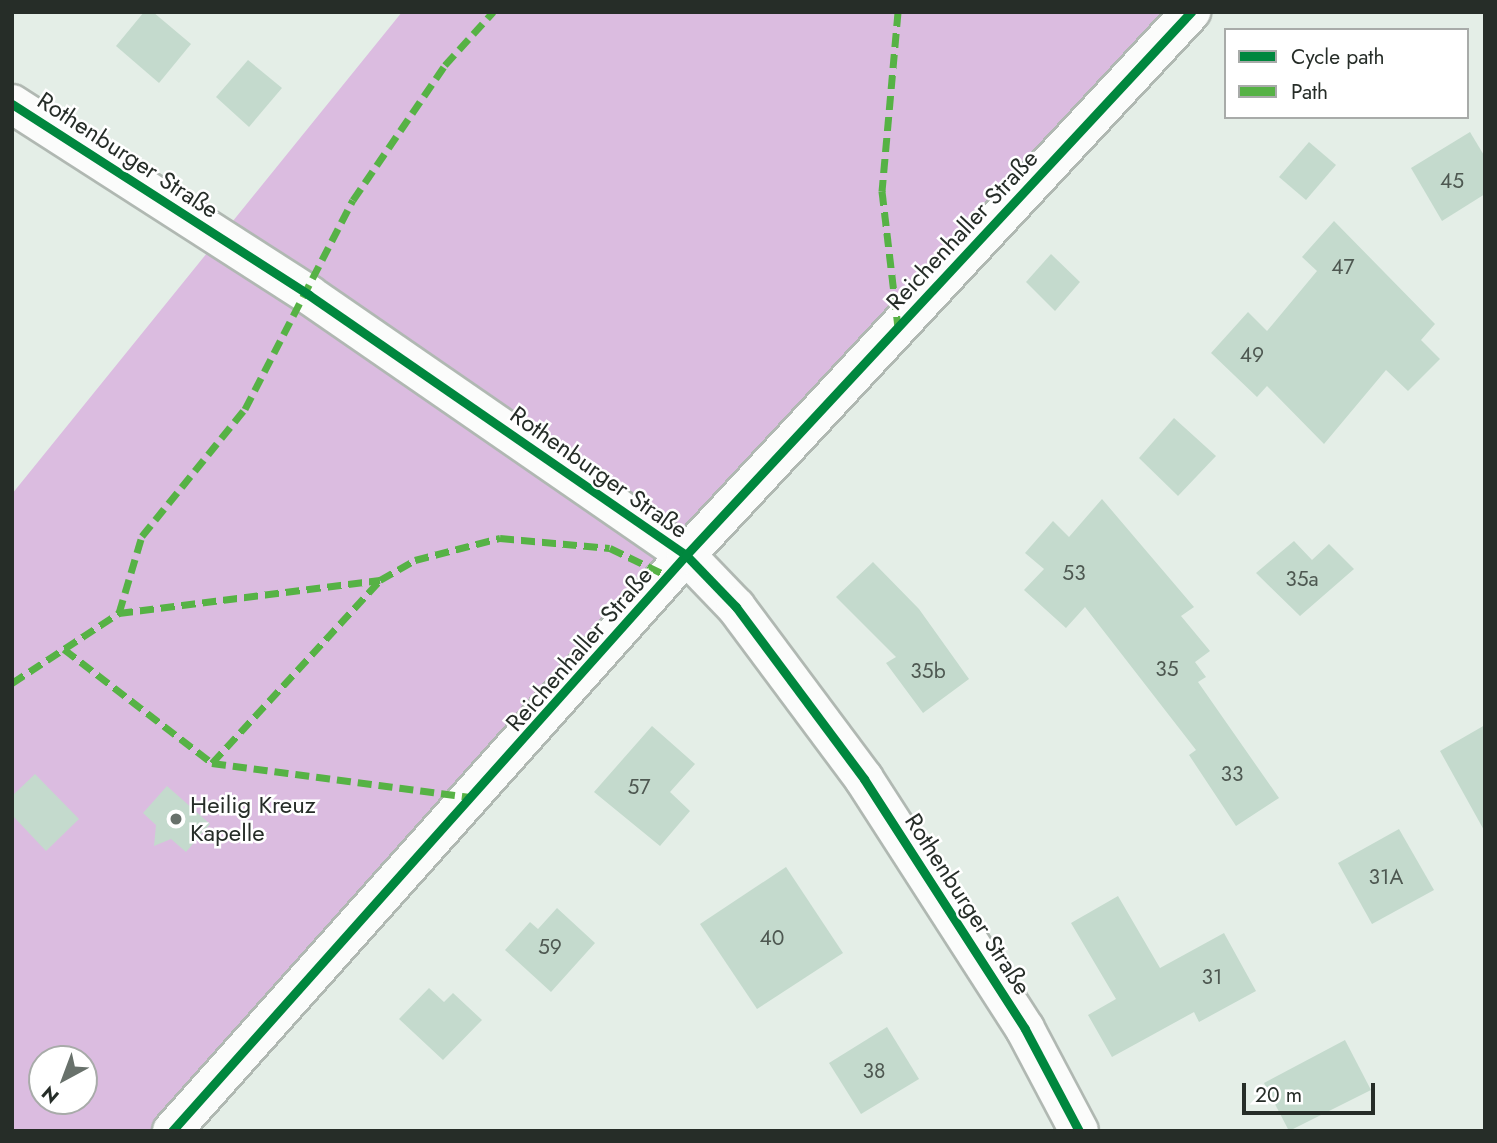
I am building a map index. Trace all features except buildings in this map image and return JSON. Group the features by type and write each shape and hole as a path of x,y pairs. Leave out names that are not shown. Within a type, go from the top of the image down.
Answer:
{"street":[{"name":"Reichenhaller Straße","path":"172,1131 686,555 1191,12"},
{"name":"Rothenburger Straße","path":"12,104 309,295 686,555 737,607 864,779 1025,1029 1079,1131"}],"shaded area":[{"path":"402,12 1200,12 173,1131 12,1131 12,494"}],"marked path":[{"path":"119,613 142,536 245,409 353,200 445,65 493,12"},
{"path":"898,12 882,191 898,327"},
{"path":"12,683 119,613 380,580 415,560 500,538 610,548 668,576"},
{"path":"64,649 212,763 380,580"},
{"path":"212,763 472,797"}],"cycle path":[{"path":"172,1131 686,555 1191,12"},
{"path":"12,104 309,295 686,555 736,607 864,779 1025,1029 1079,1131"}],"place":[{"name":"Heilig Kreuz Kapelle","path":"176,819"}]}
